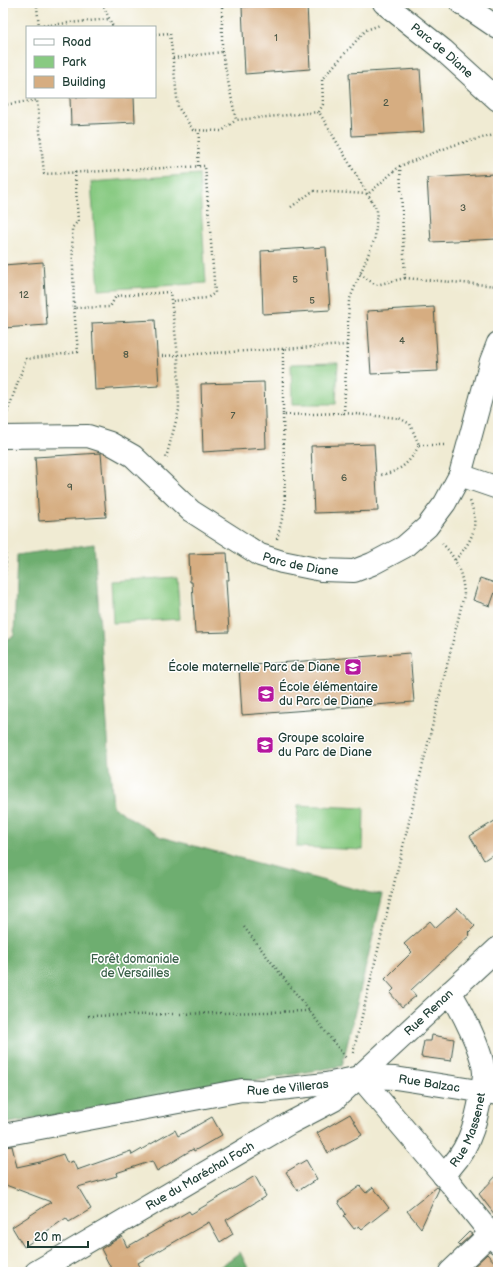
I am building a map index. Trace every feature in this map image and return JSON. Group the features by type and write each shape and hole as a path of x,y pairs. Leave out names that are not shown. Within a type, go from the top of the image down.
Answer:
{"street":[{"path":"461,3 498,28"},
{"name":"Parc de Diane","path":"388,6 443,50 498,100"},
{"name":"Parc de Diane","path":"4,427 88,436 110,442 132,456 191,511 260,555 321,570 354,571 372,564 404,546 427,527 445,503 460,475 496,355"},
{"path":"460,475 498,488"},
{"name":"Rue Renan","path":"355,1071 450,992 498,948"},
{"name":"Rue Massenet","path":"443,1175 456,1164 469,1140 490,1093 480,1054 459,1005 450,992"},
{"path":"355,1071 494,1238 450,1272"},
{"name":"Rue de Villeras","path":"3,1135 242,1090 330,1092 355,1071"},
{"name":"Rue Balzac","path":"355,1071 490,1093"},
{"name":"Rue du Maréchal Foch","path":"36,1272 290,1123 330,1092"}],"path":[{"path":"39,3 37,7 39,26 109,19"},
{"path":"102,3 113,26"},
{"path":"222,3 222,52 236,120"},
{"path":"319,112 323,104 322,79 366,30 379,26 388,6"},
{"path":"156,34 170,33 178,107 193,130 222,131 236,120 319,112"},
{"path":"173,58 222,52"},
{"path":"3,105 37,100 44,174 205,166 215,293 206,298 171,301"},
{"path":"319,112 377,210 375,238 349,301 344,413"},
{"path":"198,166 199,130"},
{"path":"291,207 313,191 368,194 400,166 454,145 498,134"},
{"path":"400,166 405,278"},
{"path":"4,427 26,359 78,352 74,308 72,228 78,221 75,172"},
{"path":"360,274 376,284 405,278 498,286"},
{"path":"74,308 110,308 116,296 170,292 178,355 179,410 160,482"},
{"path":"162,356 348,345"},
{"path":"272,559 285,507 283,348"},
{"path":"283,415 344,413 399,418 410,424 419,445 412,460 394,472 381,475"},
{"path":"419,445 468,446"},
{"path":"455,560 470,543 474,525 473,509 460,475"},
{"path":"3,502 6,551 3,616"},
{"path":"355,1071 464,595 463,579 455,560 448,549 427,527"},
{"path":"244,928 355,1071"},
{"path":"88,1016 309,1011"}],"green space":[{"path":"199,174 206,283 99,290 91,182"},
{"path":"338,363 336,404 292,404 291,364"},
{"name":"Forêt domaniale de Versailles","path":"94,544 113,807 161,837 370,893 383,894 342,1066 3,1124 3,641 14,636 17,555"},
{"path":"177,577 180,619 113,623 111,581"},
{"path":"298,805 364,808 363,850 297,847"},
{"path":"240,1252 250,1272 213,1272"}],"building":[{"path":"307,4 310,69 245,74 242,7"},
{"path":"420,69 424,132 352,136 349,73"},
{"path":"70,98 134,98 135,122 71,125"},
{"path":"494,174 498,239 431,242 427,178"},
{"path":"326,247 330,310 263,314 261,251"},
{"path":"43,262 47,325 3,328 3,265"},
{"path":"434,307 438,371 371,374 367,311"},
{"path":"155,320 159,386 95,390 92,323"},
{"path":"264,382 266,448 203,452 201,384"},
{"path":"374,444 378,511 314,513 311,446"},
{"path":"101,453 106,517 39,521 35,457"},
{"path":"227,553 229,580 226,580 229,632 195,633 189,554"},
{"path":"480,578 498,584 490,606 473,600"},
{"path":"410,653 414,702 242,715 239,666"},
{"path":"498,819 498,851 484,860 470,836"},
{"path":"458,908 475,926 468,933 470,935 411,990 416,996 402,1007 390,993 394,989 385,979 412,952 404,944 430,921 436,928"},
{"path":"432,1035 454,1039 451,1061 421,1057 424,1041 431,1041"},
{"path":"350,1114 362,1135 328,1153 317,1133"},
{"path":"212,1117 222,1135 194,1151 193,1149 157,1171 152,1161 116,1173 117,1176 78,1187 91,1209 69,1222 66,1218 24,1247 12,1227 51,1202 3,1184 3,1147 12,1146 17,1167 40,1162 63,1154 67,1163 73,1161 77,1170 131,1151 132,1155 175,1130 178,1136"},
{"path":"306,1160 317,1179 298,1191 286,1172"},
{"path":"498,1174 498,1219 479,1194"},
{"path":"255,1176 266,1196 226,1220 233,1234 220,1242 209,1222 138,1263 143,1272 113,1272 101,1249 122,1236 127,1247 189,1211 191,1214"},
{"path":"360,1186 366,1193 373,1187 389,1208 362,1229 359,1226 354,1229 344,1216 346,1214 338,1202"},
{"path":"437,1187 439,1189 421,1228 407,1211"},
{"path":"469,1232 472,1234 459,1246 457,1244"},
{"path":"487,1254 498,1266 498,1272 468,1272"}],"place":[{"name":"École maternelle Parc de Diane","path":"353,667"},
{"name":"École élémentaire du Parc de Diane","path":"266,694"},
{"name":"Groupe scolaire du Parc de Diane","path":"265,745"}]}
